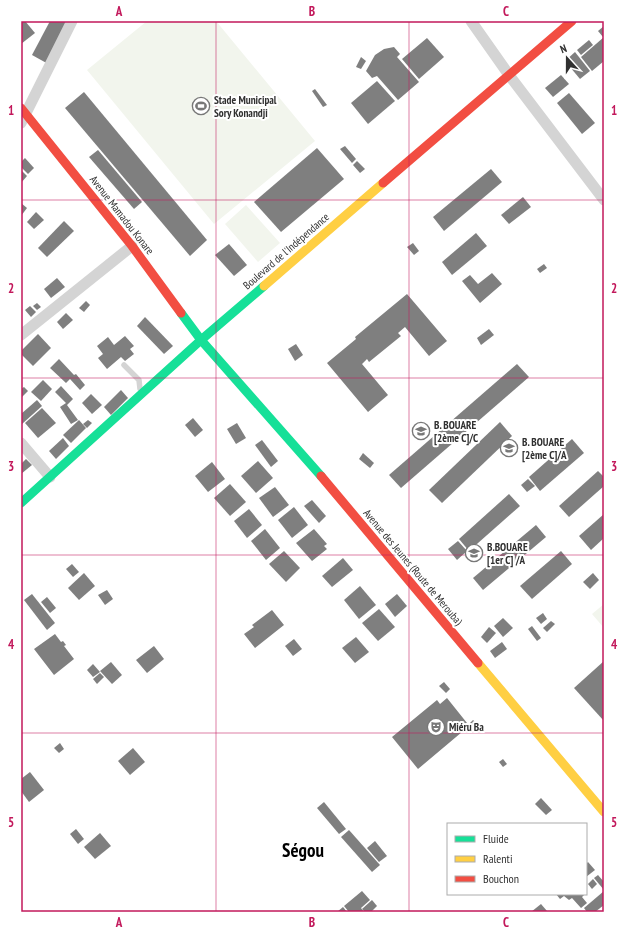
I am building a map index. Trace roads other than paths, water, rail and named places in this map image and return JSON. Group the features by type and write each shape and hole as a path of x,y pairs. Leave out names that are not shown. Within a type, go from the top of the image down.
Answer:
{"main road":[{"name":"Boulevard de l'Indépendance","path":"21,503 201,340 572,21"},
{"name":"Avenue Mamadou Konare","path":"23,115 132,246 201,340"},
{"name":"Avenue des Jeunes (Route de Merouba)","path":"201,340 289,439 604,812"}],"street":[{"path":"23,115 72,21"},
{"path":"471,21 604,200"},
{"path":"21,335 132,246"},
{"path":"21,443 50,477"}],"lane":[{"path":"124,365 139,380 140,395"}],"place":[{"name":"Stade Municipal Sory Konandji","path":"201,106"},
{"name":"B. BOUARE [2ème C]/C","path":"421,431"},
{"name":"B. BOUARE [2ème C]/A","path":"509,448"},
{"name":"B.BOUARE [1er C] /A","path":"474,553"},
{"name":"Miéru Ba","path":"436,727"}],"district":[{"name":"Ségou","path":"303,850"}]}
